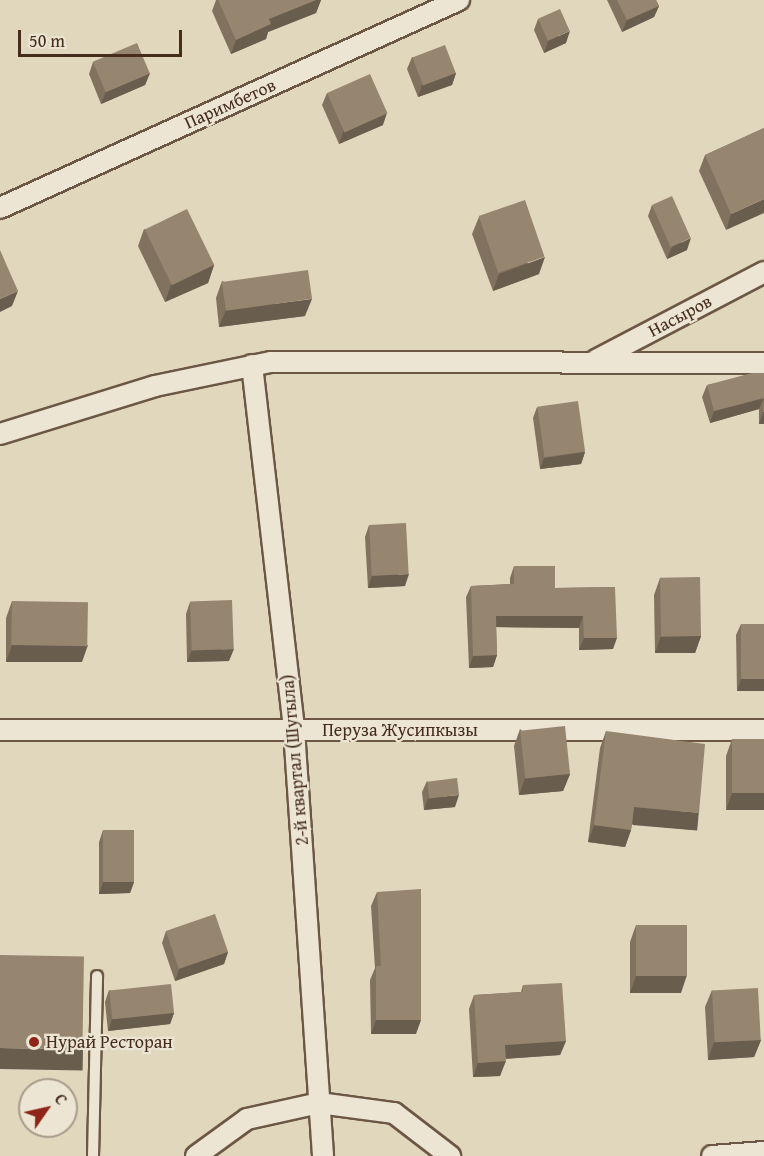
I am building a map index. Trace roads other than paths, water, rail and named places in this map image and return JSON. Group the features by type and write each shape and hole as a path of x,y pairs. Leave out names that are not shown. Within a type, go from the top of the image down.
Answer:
{"street":[{"name":"Паримбетов","path":"0,208 459,0"},
{"name":"Насыров","path":"596,360 764,272"},
{"path":"0,434 155,386 252,365 596,360 764,363"},
{"name":"2-й квартал (Шугыла)","path":"252,365 294,730 323,1156"},
{"name":"Перуза Жусипкызы","path":"0,730 764,730"},
{"path":"196,1156 246,1119 319,1103 394,1113 450,1156"},
{"path":"712,1156 764,1152"}],"lane":[{"path":"93,1156 97,976"}],"place":[{"name":"Нурай Ресторан","path":"34,1042"}]}
